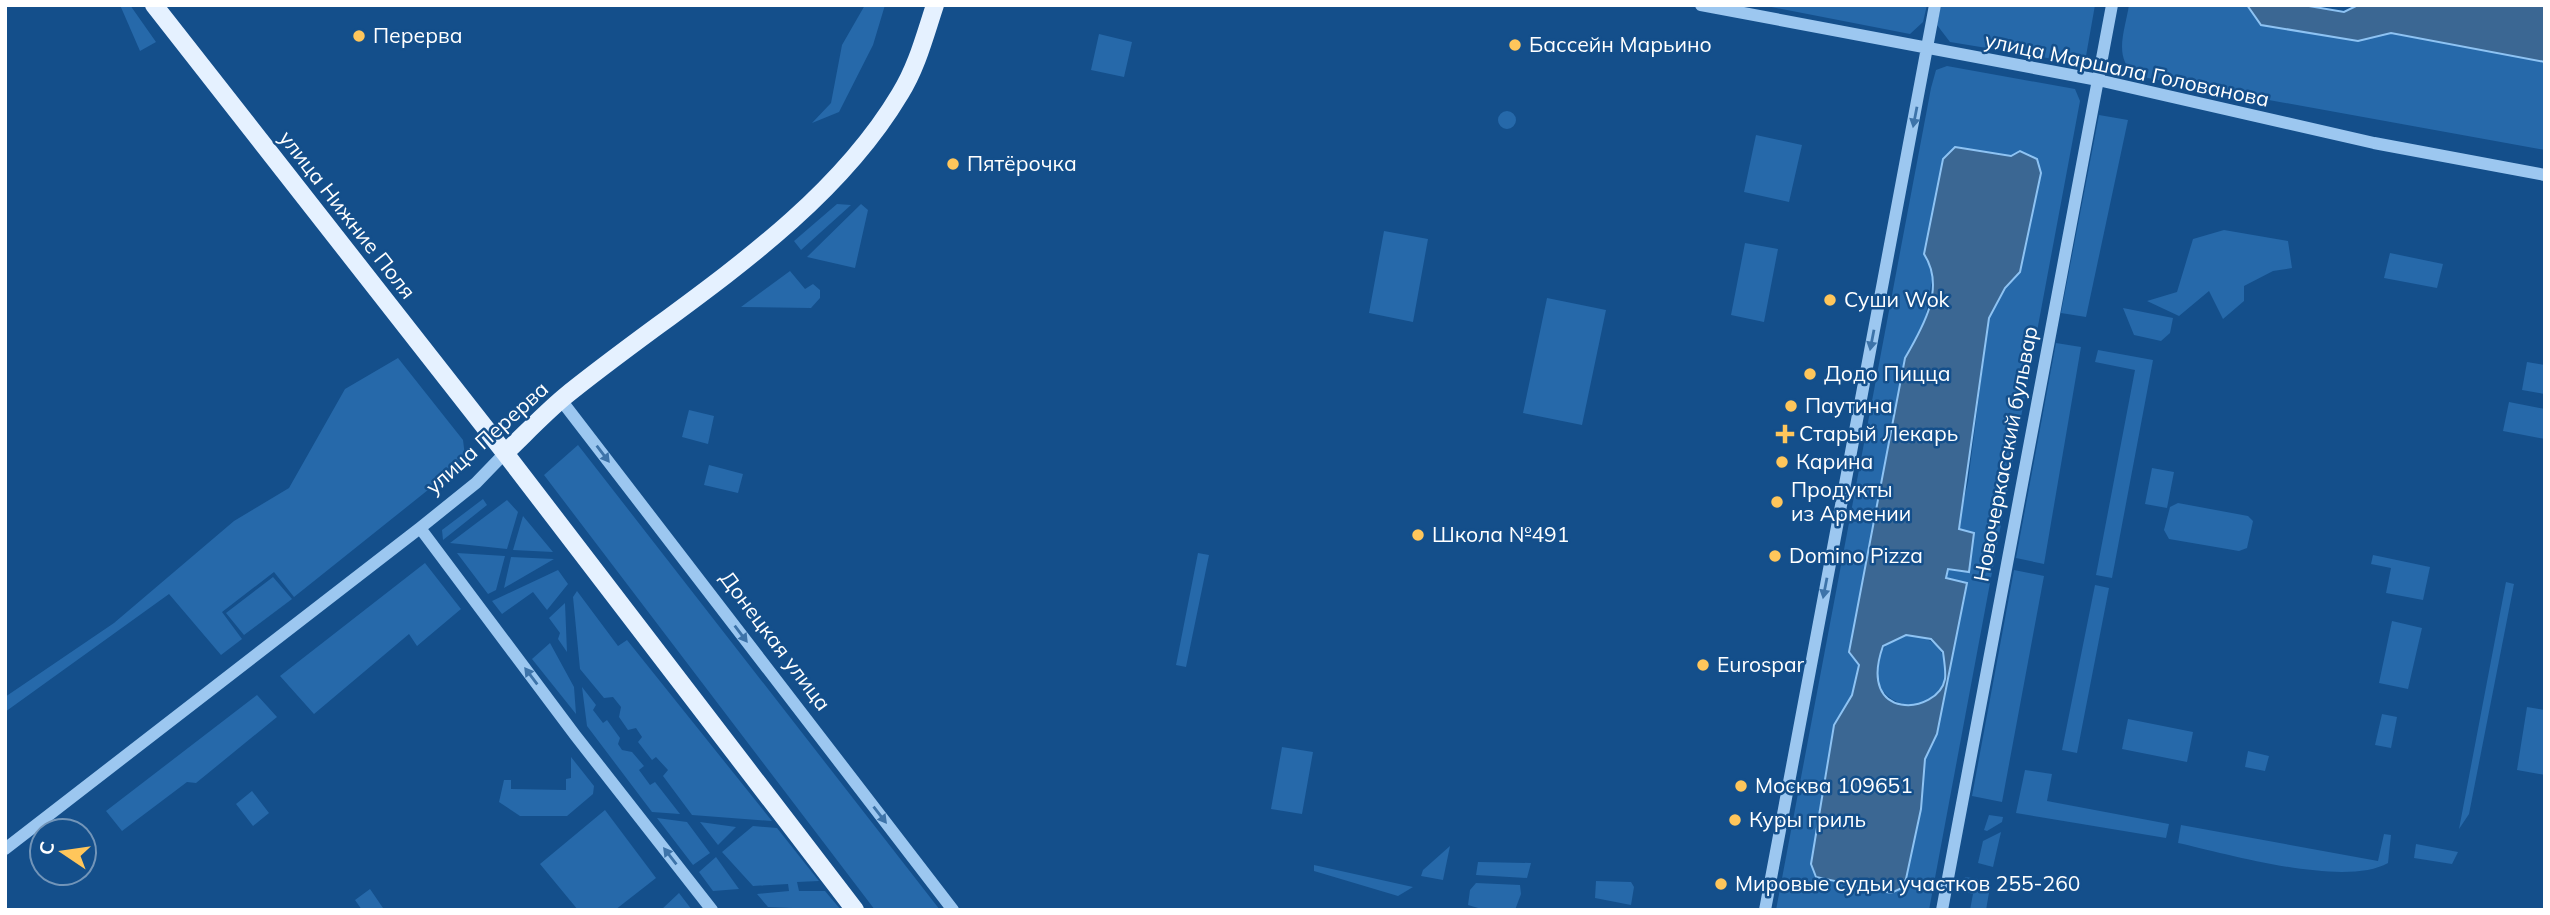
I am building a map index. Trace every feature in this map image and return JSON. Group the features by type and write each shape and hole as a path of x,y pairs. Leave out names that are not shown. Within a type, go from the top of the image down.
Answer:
{"main road":[{"name":"улица Нижние Поля","path":"154,5 505,453"},
{"name":"улица Перерва","path":"505,453 561,400 776,233 827,187 858,152 900,94 919,55 935,5"},
{"path":"505,453 855,910"}],"street":[{"name":"улица Маршала Голованова","path":"1701,5 2098,80 2374,143 2545,175"},
{"path":"1765,910 1935,5"},
{"name":"Новочеркасский бульвар","path":"1942,910 2112,5"},
{"name":"Донецкая улица","path":"561,400 953,910"},
{"name":"улица Перерва","path":"5,849 476,483 505,453"},
{"path":"419,528 575,735 712,910"}],"shaded area":[{"path":"120,5 130,5 156,42 140,51"},
{"path":"865,5 885,5 873,45 839,112 812,123 831,103 842,45"},
{"path":"1761,5 1927,5 1923,22 1910,34"},
{"path":"1941,5 2095,5 2086,56 2078,63 1950,42 1937,25"},
{"path":"2129,5 2247,5 2262,25 2358,41 2390,33 2545,62 2545,150 2137,76 2129,69 2122,53"},
{"path":"2247,5 2303,5 2344,12 2358,5 2545,5 2545,62 2391,33 2358,41 2261,25"},
{"path":"1099,34 1132,42 1124,77 1091,70"},
{"path":"1947,66 2075,89 2080,101 1929,910 1776,910 1931,88 1936,70","holes":["1955,147 2011,156 2020,272 2005,288 1989,318 1968,482 1946,578 1967,584 1937,734 1925,759 1921,809 1916,827 1817,877 1811,864 1834,725 1852,695 1859,665 1849,652 1905,358 1924,326"]},
{"path":"1507,111 1513,114 1516,120 1513,126 1507,129 1501,126 1498,120 1501,114"},
{"path":"2099,115 2128,120 2086,317 2061,313"},
{"path":"1756,135 1802,145 1789,202 1744,192"},
{"path":"1955,147 2011,156 2020,151 2037,159 2041,173 2020,272 2005,288 1989,318 1959,529 1974,533 1969,572 1948,569 1946,578 1967,583 1937,734 1925,759 1921,809 1906,879 1902,888 1891,893 1816,877 1811,864 1834,725 1852,695 1859,665 1849,652 1905,358 1925,320 1932,294 1933,280 1924,254 1943,159","holes":["1906,635 1931,639 1943,652 1945,679 1939,691 1929,700 1915,704 1901,705 1889,699 1880,688 1878,671 1883,646"]},
{"path":"837,204 851,205 801,250 794,241"},
{"path":"861,204 868,210 855,268 807,257"},
{"path":"2224,230 2288,241 2292,268 2273,271 2244,286 2244,301 2223,319 2209,291 2179,316 2147,301 2177,292 2193,239"},
{"path":"1384,231 1428,239 1413,322 1369,313"},
{"path":"1745,243 1778,249 1764,322 1731,315"},
{"path":"2390,253 2443,264 2437,288 2384,278"},
{"path":"790,271 805,289 813,284 820,290 820,298 811,308 741,307"},
{"path":"1547,298 1606,310 1582,425 1523,413"},
{"path":"2123,308 2173,318 2170,333 2161,341 2134,335"},
{"path":"2056,343 2081,347 2044,564 2016,558"},
{"path":"2098,350 2153,360 2112,578 2096,575 2135,370 2095,362"},
{"path":"398,358 463,440 465,456 453,470 294,597 274,572 222,612 242,639 221,655 169,594 5,712 5,697 114,623 234,521 289,488 345,389"},
{"path":"2527,362 2545,365 2545,394 2522,390"},
{"path":"2509,402 2545,409 2545,439 2503,431"},
{"path":"689,410 714,416 708,444 682,437"},
{"path":"578,445 940,910 875,910 544,475"},
{"path":"709,465 743,474 738,493 704,485"},
{"path":"2152,468 2174,472 2167,508 2145,504"},
{"path":"483,499 487,505 443,540 442,530"},
{"path":"507,500 518,512 507,549 450,543"},
{"path":"2178,503 2248,516 2253,521 2247,548 2239,551 2169,539 2164,530 2170,507"},
{"path":"523,516 553,552 513,550"},
{"path":"457,553 505,556 496,590 488,594"},
{"path":"1198,553 1209,555 1186,667 1176,665"},
{"path":"2373,555 2430,567 2423,600 2386,593 2391,568 2371,564"},
{"path":"511,557 554,559 504,588"},
{"path":"425,563 461,609 417,646 409,634 314,714 280,676"},
{"path":"558,570 568,584 547,610 533,592 502,614 492,601"},
{"path":"2014,570 2044,576 2002,802 1972,796"},
{"path":"273,577 292,599 244,635 226,613"},
{"path":"2506,582 2514,584 2469,814 2459,829"},
{"path":"2095,585 2109,588 2077,753 2062,750"},
{"path":"577,591 618,646 627,640 772,821 692,815 663,776 668,770 656,757 652,760 638,742 642,737 636,728 628,730 619,717 621,707 613,697 604,698 580,669 573,597"},
{"path":"565,603 567,652 558,639 560,633 549,618"},
{"path":"2392,621 2422,628 2408,689 2379,683"},
{"path":"1918,635 1931,641 1940,650 1944,656 1944,684 1936,695 1925,703 1904,705 1886,695 1878,684 1876,663 1886,645 1897,637"},
{"path":"550,643 574,687 576,714 532,659"},
{"path":"582,687 596,705 593,710 603,723 607,720 620,738 618,744 622,750 632,752 644,766 639,770 650,785 655,782 680,814 652,812 587,726"},
{"path":"257,695 277,717 196,783 187,782 122,831 106,811"},
{"path":"2527,707 2545,710 2545,775 2517,770"},
{"path":"2382,714 2397,717 2391,748 2375,745"},
{"path":"2128,719 2193,732 2187,762 2122,749"},
{"path":"1282,747 1313,752 1302,814 1271,809"},
{"path":"2248,751 2269,756 2265,771 2245,767"},
{"path":"571,757 594,786 593,794 567,816 520,816 499,802 504,780 511,780 511,789 566,790 566,779 571,778"},
{"path":"2025,770 2052,774 2047,801 2169,824 2166,838 2016,813"},
{"path":"252,791 269,813 253,826 236,804"},
{"path":"605,810 656,878 615,910 578,910 540,864"},
{"path":"1989,815 2003,817 2002,822 1987,831 1984,830"},
{"path":"657,818 687,822 710,853 693,865"},
{"path":"700,822 736,827 718,845"},
{"path":"2181,825 2378,861 2384,834 2391,835 2388,863 2368,870 2344,872 2315,871 2255,861 2178,843"},
{"path":"753,826 777,828 819,881 797,882 799,891 825,891 841,910 768,907 757,894 789,891 788,884 753,886 722,852"},
{"path":"2001,832 1993,867 1978,863 1983,841"},
{"path":"2416,844 2458,852 2452,864 2414,858"},
{"path":"1450,846 1443,880 1421,876 1423,870"},
{"path":"716,857 739,889 713,891 699,872"},
{"path":"1478,862 1531,863 1527,878 1476,875"},
{"path":"1314,865 1413,887 1398,896 1314,871"},
{"path":"1965,877 1991,881 1986,910 1970,910 1973,894 1962,891"},
{"path":"1596,881 1631,882 1634,887 1631,905 1595,898"},
{"path":"1476,883 1520,885 1521,894 1515,910 1485,910 1468,905 1470,890"},
{"path":"370,889 383,908 362,910 355,900"},
{"path":"679,893 692,910 661,910"}],"place":[{"name":"Перерва","path":"359,36"},
{"name":"Бассейн Марьино","path":"1515,45"},
{"name":"Пятёрочка","path":"953,164"},
{"name":"Суши Wok","path":"1830,300"},
{"name":"Додо Пицца","path":"1810,374"},
{"name":"Паутина","path":"1791,406"},
{"name":"Старый Лекарь","path":"1785,434"},
{"name":"Карина","path":"1782,462"},
{"name":"Продукты из Армении","path":"1777,502"},
{"name":"Школа №491","path":"1418,535"},
{"name":"Domino Pizza","path":"1775,556"},
{"name":"Eurospar","path":"1703,665"},
{"name":"Москва 109651","path":"1741,786"},
{"name":"Куры гриль","path":"1735,820"},
{"name":"Мировые судьи участков 255-260","path":"1721,884"}]}
